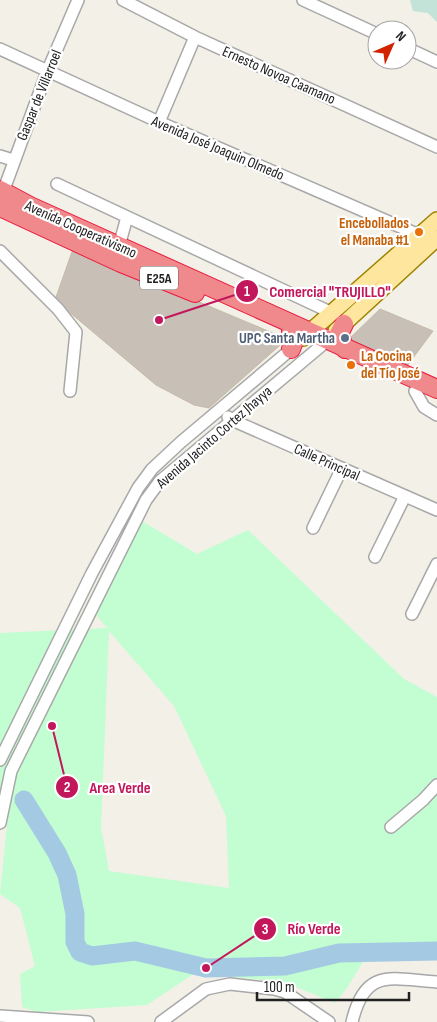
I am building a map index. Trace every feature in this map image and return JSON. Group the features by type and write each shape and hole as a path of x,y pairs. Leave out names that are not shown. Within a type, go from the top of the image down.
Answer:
{"highway":[{"name":"Avenida Cooperativismo","path":"1,196 30,206 119,246 299,338"},
{"name":"Avenida Cooperativismo","path":"1,196 121,263 299,338 345,349 437,390"},
{"path":"344,324 339,334 345,349"},
{"name":"Avenida Cooperativismo","path":"324,343 437,401"}],"main road":[{"name":"Avenida Jacinto Cortez Jhayya","path":"324,343 432,239 437,220"},
{"name":"Avenida Jacinto Cortez Jhayya","path":"299,338 330,312 432,239"}],"street":[{"name":"Gaspar de Villarroel","path":"1,196 47,72 78,0"},
{"name":"Ernesto Novoa Caamano","path":"123,0 195,37 437,147"},
{"path":"303,0 367,29"},
{"path":"159,122 195,37"},
{"name":"Avenida José Joaquin Olmedo","path":"0,49 159,122 432,239"},
{"path":"417,53 437,62"},
{"path":"0,156 13,160"},
{"path":"57,184 330,312"},
{"path":"119,246 127,217"},
{"path":"0,251 58,309 76,332 70,391"},
{"name":"Avenida Jacinto Cortez Jhayya","path":"0,760 128,503 152,469 299,338"},
{"name":"Avenida Jacinto Cortez Jhayya","path":"0,823 11,771 136,516 160,481 324,343"},
{"path":"416,391 424,407 437,415"},
{"name":"Calle Principal","path":"220,408 232,420 437,510"},
{"path":"313,528 342,468"},
{"path":"375,557 405,496"},
{"path":"412,614 437,564"},
{"path":"391,827 423,800 437,785"},
{"path":"352,1022 357,1001 365,989 375,981 394,979 437,982"},
{"path":"161,1022 206,989 230,984 285,992 329,1022"},
{"path":"0,1016 88,1022"}],"shaded area":[{"path":"410,0 437,0 437,22 428,13 413,11"}],"green space":[{"path":"142,521 197,554 248,530 404,679 437,697 437,951 369,952 347,988 335,1003 284,982 195,973 147,1005 37,1012 22,1007 20,974 35,966 20,908 0,894 7,824 0,820 0,633 107,628 96,615","holes":["109,631 174,706 226,816 229,888 109,871 101,827"]}],"building":[{"path":"73,249 287,339 209,408 194,405 156,385 55,300"},
{"path":"380,309 433,331 407,366 348,340"}],"waterway":[{"path":"24,800 57,853 67,875 75,914 75,942 80,952 92,956 135,951 206,968 285,966 339,953 437,951"}],"place":[{"name":"Encebollados el Manaba #1","path":"419,232"},
{"name":"Comercial \"TRUJILLO\"","path":"159,320"},
{"name":"UPC Santa Martha","path":"345,338"},
{"name":"La Cocina del Tío José","path":"351,365"},
{"name":"Area Verde","path":"52,726"},
{"name":"Río Verde","path":"206,968"}]}
